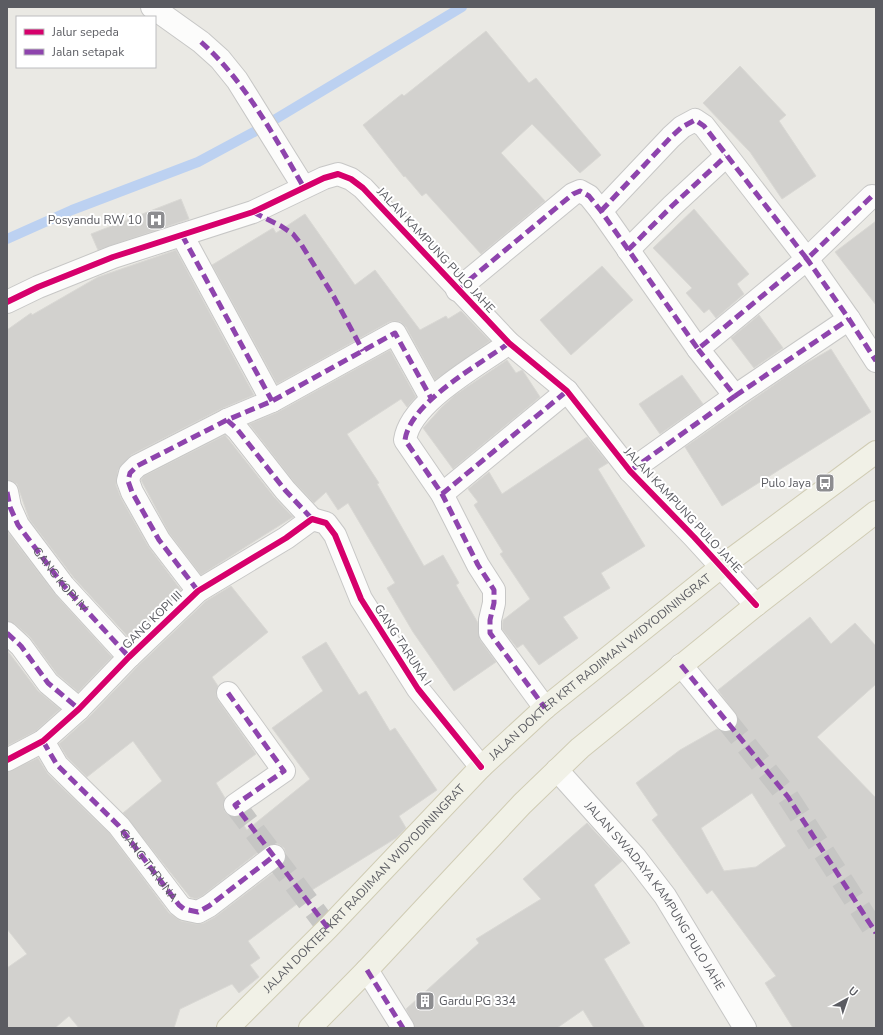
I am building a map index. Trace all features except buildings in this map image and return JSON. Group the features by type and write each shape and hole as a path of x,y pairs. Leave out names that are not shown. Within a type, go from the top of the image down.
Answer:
{"main road":[{"name":"JALAN DOKTER KRT RADJIMAN WIDYODININGRAT","path":"228,1028 328,928 481,767 545,708 721,567 876,452"},
{"path":"310,1028 367,970 522,804 580,748 756,605 876,512"}],"street":[{"path":"152,7 201,42 220,59 237,80 291,164 303,186"},
{"path":"601,212 671,137 682,127 695,120 704,126 807,259 849,318 876,361"},
{"path":"628,250 726,156"},
{"name":"JALAN KAMPUNG PULO JAHE","path":"7,302 38,287 113,257 253,212 303,186 324,178 338,174 351,179 363,188 457,290 509,343 567,390 630,470 756,605"},
{"path":"457,290 573,194 580,191 589,196 698,349 735,396"},
{"path":"698,349 807,259 872,196"},
{"path":"182,235 272,401"},
{"path":"630,470 849,318"},
{"path":"198,591 159,540 132,492 128,481 130,473 137,466 227,420 272,401 395,333 431,398"},
{"path":"509,343 431,398 412,420 406,431 405,440 442,494 478,565 494,590 494,604 490,620 490,633 545,708"},
{"path":"442,494 567,390"},
{"name":"GANG TARUNA I","path":"227,420 237,429 285,490 336,535 361,599 418,689 481,767"},
{"name":"GANG KOPI IV","path":"7,492 10,507 18,525 64,586 129,657"},
{"name":"GANG KOPI III","path":"7,760 43,741 80,709 129,657 198,591 286,538 319,521"},
{"path":"7,633 20,646 48,683 80,709"},
{"path":"681,665 726,720"},
{"path":"228,693 284,771 234,805"},
{"name":"GANG TARUNA","path":"43,741 57,765 119,826 173,897 184,909 198,912 209,906 274,856"},
{"name":"JALAN SWADAYA KAMPUNG PULO JAHE","path":"557,770 636,857 665,896 745,1028"},
{"path":"367,970 403,1028"}],"waterway":[{"path":"7,239 72,210 198,162 254,132 462,7"}],"tunnel":[{"path":"726,720 788,797 876,933"},
{"path":"235,805 328,928"}],"marked path":[{"path":"201,42 217,57 258,110 303,186"},
{"path":"601,211 671,137 682,127 695,120 704,126 807,259 872,196"},
{"path":"628,250 673,205 726,156"},
{"path":"457,290 573,194 580,191 589,196 601,211 698,349 807,259 876,361"},
{"path":"253,212 281,226 293,234 301,244 334,297 363,351"},
{"path":"182,235 272,401"},
{"path":"735,396 849,319"},
{"path":"198,591 159,540 132,492 128,481 130,473 137,466 227,420 272,401 395,333 431,398"},
{"path":"509,343 464,373 432,398 419,412 410,426 405,440 442,494 478,565 494,590 494,603 490,620 490,633 545,708"},
{"path":"630,471 735,396 698,349"},
{"path":"442,494 567,391"},
{"path":"227,420 237,429 285,490 312,519"},
{"path":"7,492 10,507 18,525 64,586 129,657"},
{"path":"7,633 21,646 48,683 79,709"},
{"path":"681,665 788,797 876,933"},
{"path":"228,693 284,771 235,805 328,928"},
{"path":"43,741 57,765 119,826 179,905 184,909 198,912 209,906 274,856"},
{"path":"367,970 403,1028"}],"cycle path":[{"path":"7,302 38,287 113,257 253,212 324,178 338,174 351,179 363,188 509,343 567,391 630,471 694,537 756,605"},
{"path":"7,760 43,741 79,709 129,657 198,591 286,538 312,519 326,523 335,535 361,599 418,689 481,767"}],"place":[{"name":"Posyandu RW 10","path":"156,220"},
{"name":"Pulo Jaya","path":"825,483"},
{"name":"Gardu PG 334","path":"425,1001"}]}
